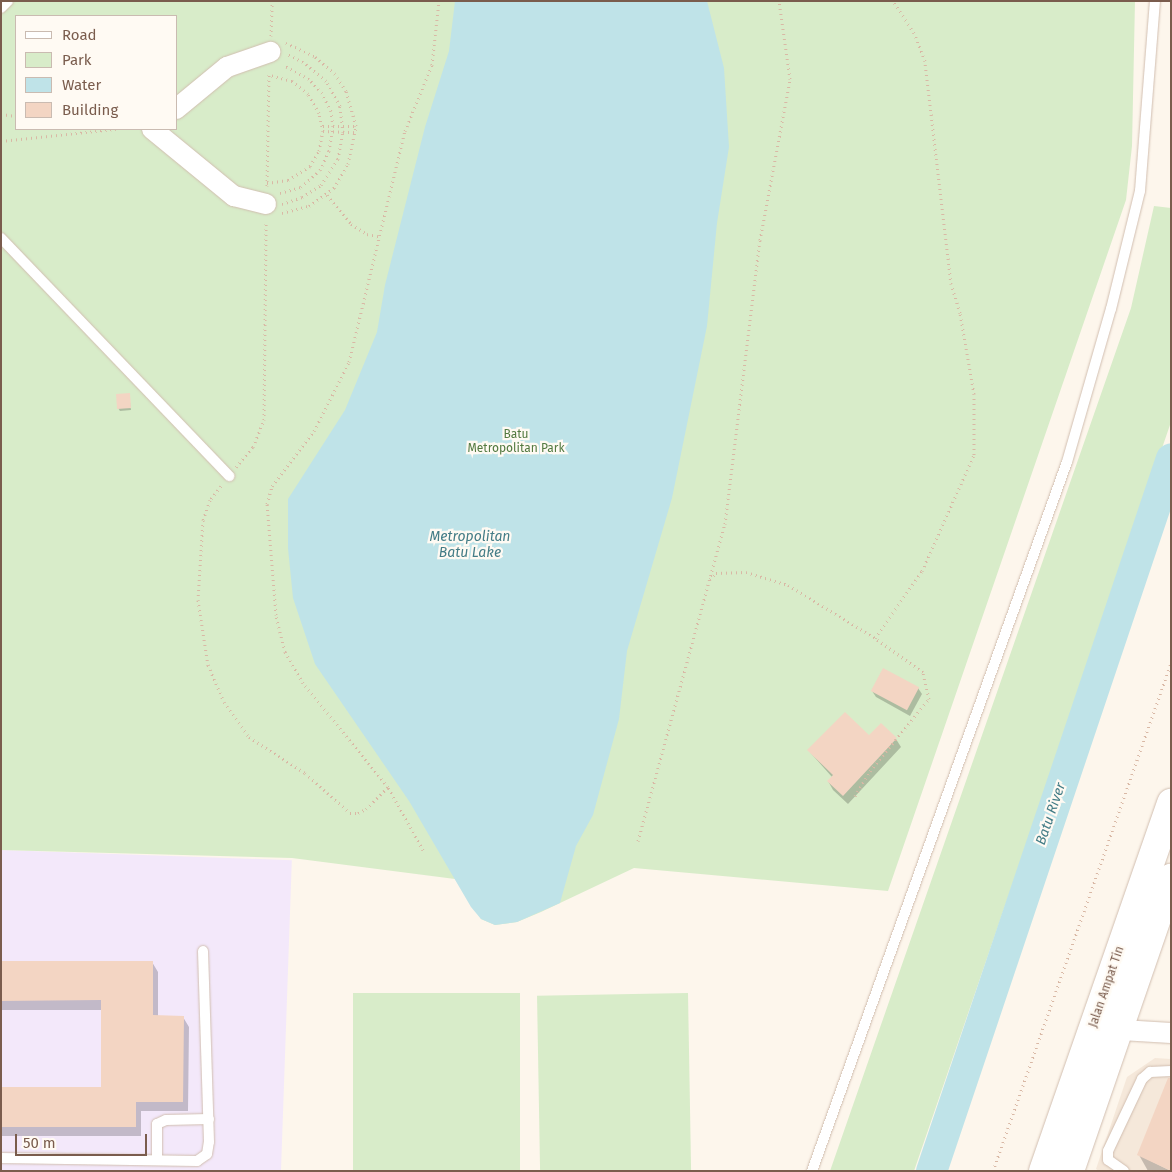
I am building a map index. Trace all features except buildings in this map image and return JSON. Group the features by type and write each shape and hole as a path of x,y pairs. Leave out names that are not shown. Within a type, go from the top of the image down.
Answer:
{"street":[{"path":"178,107 227,67 270,51"},
{"path":"153,130 234,196 266,204"},
{"name":"Jalan Ampat Tin","path":"1070,1171 1105,1029 1171,803"},
{"name":"Jalan Ampat Tin","path":"1043,1171 1171,878"},
{"path":"1105,1029 1171,1033"}],"lane":[{"path":"1,8 8,1"},
{"path":"812,1171 1077,426 1111,308 1140,191 1155,1"},
{"path":"1,238 229,476"},
{"path":"1,1158 197,1161 207,1154 209,1119 203,951"},
{"path":"1124,1171 1108,1160 1112,1142 1142,1079 1150,1072 1171,1071"},
{"path":"157,1160 157,1124 166,1120 209,1119"}],"path":[{"path":"272,1 266,204 264,420 253,447 210,500 203,520 198,600 208,665 224,702 249,737 305,773 350,812 358,813 366,809 388,787"},
{"path":"423,850 388,787 303,683 285,652 276,615 267,504 272,486 314,431 349,362 381,237 405,131 432,65 439,1"},
{"path":"638,841 725,524 760,240 790,79 779,1"},
{"path":"875,638 922,571 974,456 974,394 960,313 951,284 925,61 914,34 893,1"},
{"path":"266,204 297,210 327,195 344,172 356,132 346,91 328,68 305,51 270,51"},
{"path":"266,204 312,180 326,159 333,132 329,105 309,78 285,65 270,51"},
{"path":"266,204 302,197 321,185 338,159 344,132 337,98 318,72 289,54 270,51"},
{"path":"267,183 288,180 310,166 321,146 323,132 323,126 308,94 292,81 269,75"},
{"path":"1,114 15,116"},
{"path":"323,126 356,126"},
{"path":"1,141 106,130"},
{"path":"323,132 356,132"},
{"path":"327,195 350,224 367,234 381,237"},
{"path":"710,579 716,573 746,572 788,585 875,638 923,672 929,699 870,771 855,796"},
{"path":"993,1171 1171,663"}],"shaded area":[{"path":"1,850 292,860 281,1171 1,1171"},
{"path":"1155,1058 1171,1059 1171,1171 1099,1171 1096,1169 1127,1077"}],"green space":[{"name":"Batu Metropolitan Park","path":"1,1 1135,1 1132,146 1126,200 888,891 634,868 517,922 495,925 481,919 455,879 292,858 1,850"},
{"path":"1154,206 1171,208 1171,422 914,1171 830,1171 1131,308"},
{"path":"353,993 520,993 520,1171 353,1171"},
{"path":"688,993 691,1171 540,1171 537,996"}],"water":[{"name":"Metropolitan Batu Lake","path":"455,1 707,1 724,68 729,147 717,223 707,326 672,498 627,651 619,719 593,815 576,846 560,903 517,922 495,925 481,919 471,907 409,801 315,664 293,598 288,548 288,499 345,410 377,332 385,285 425,127 449,51"}],"waterway":[{"name":"Batu River","path":"931,1171 1171,458"}]}
